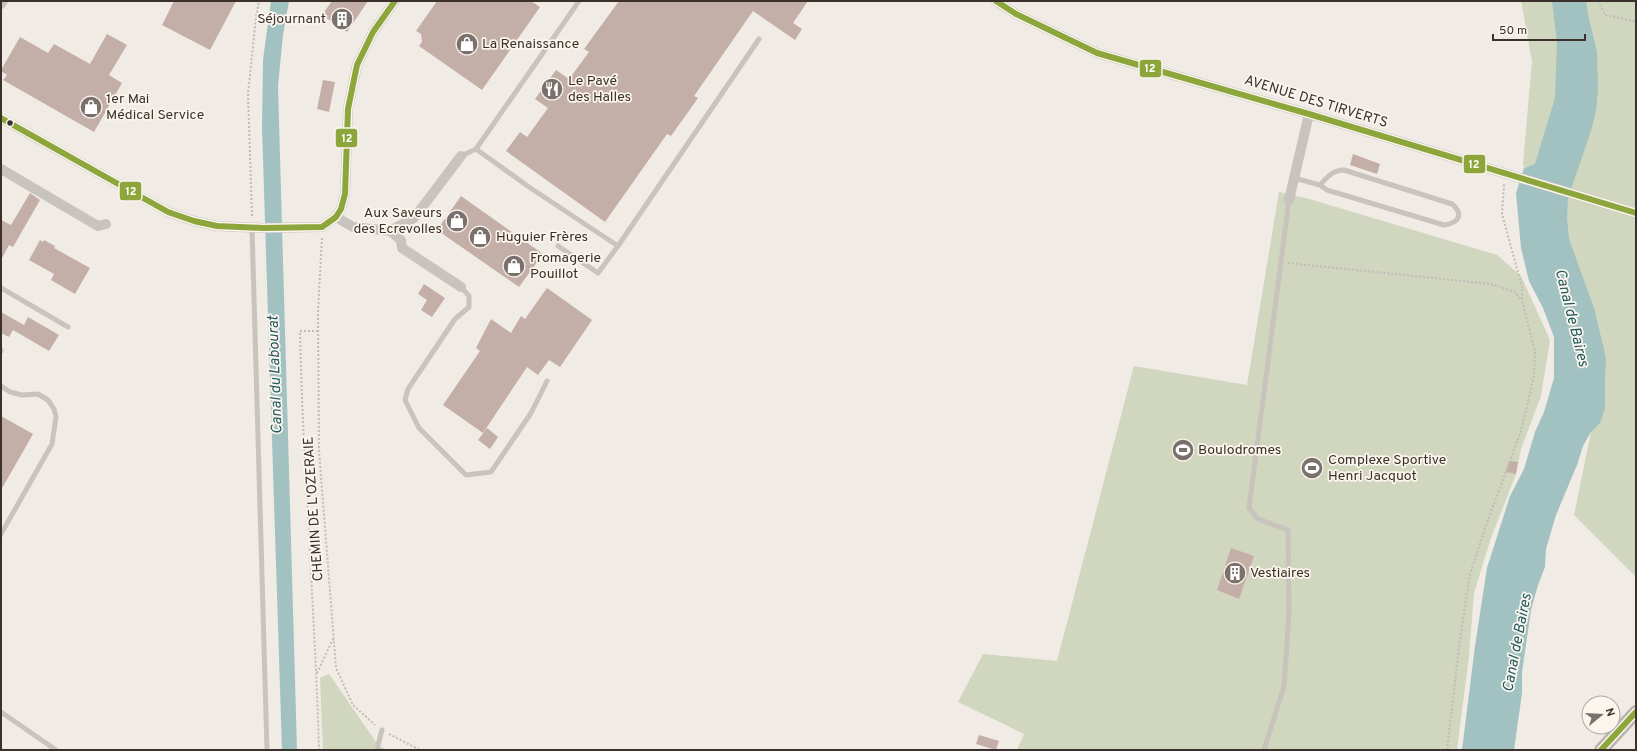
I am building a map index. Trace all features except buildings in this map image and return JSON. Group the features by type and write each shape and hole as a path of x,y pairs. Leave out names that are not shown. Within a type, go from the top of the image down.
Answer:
{"main road":[{"path":"1602,750 1636,712"}],"street":[{"path":"1,118 168,212 194,221 217,226 252,228 322,227 336,217 342,209 345,194 348,109 357,65 373,32 395,1"},
{"name":"AVENUE DES TIRVERTS","path":"996,1 1016,14 1097,53 1309,114 1636,214"},
{"path":"1289,200 1309,114"},
{"path":"390,231 414,218 461,156"},
{"path":"1,169 98,226 106,224"},
{"path":"336,217 353,227 390,231 401,240 402,248 461,287"}],"lane":[{"path":"461,156 476,149 579,1"},
{"path":"558,246 598,274 759,39"},
{"path":"476,149 529,188 618,246"},
{"path":"1294,178 1320,185 1327,190 1444,225 1453,224 1458,220 1459,213 1452,204 1344,170 1336,170 1320,185"},
{"path":"1264,750 1284,686 1289,613 1288,530 1258,519 1249,508 1289,200"},
{"path":"252,228 267,750"},
{"path":"461,287 468,296 469,307 455,319 408,390 404,400 419,428 466,475 491,472 531,413 547,381"},
{"path":"1,288 68,327"},
{"path":"1,386 10,392 22,395 38,394 48,400 54,409 56,417 52,444 1,534"},
{"path":"1,712 56,750"},
{"path":"378,750 382,730"}],"path":[{"path":"252,228 248,94 259,1"},
{"path":"1598,1 1605,15 1634,21 1636,24"},
{"path":"1447,750 1460,639 1470,574 1485,528 1521,431 1534,376 1535,351 1522,301 1522,287 1502,214 1504,174"},
{"name":"CHEMIN DE L'OZERAIE","path":"322,227 318,331 319,451 336,668 353,705 382,730 420,750"},
{"path":"1281,263 1491,284 1514,292 1522,301"},
{"path":"318,331 300,331 302,410 319,750"},
{"path":"316,675 333,638"}],"green space":[{"path":"1521,1 1636,1 1636,577 1574,515 1603,374 1523,164 1532,61"},
{"name":"Complexe Sportive Henri Jacquot","path":"1279,192 1306,198 1497,255 1521,276 1550,340 1541,396 1521,449 1516,474 1491,538 1474,593 1469,656 1457,750 1017,750 1024,734 958,702 983,654 1057,661 1134,366 1247,385"},
{"path":"329,674 378,745 386,750 323,750 320,678"}],"water":[{"name":"Canal du Labourat","path":"271,1 289,1 283,35 278,86 297,750 282,750 262,128 263,60"},
{"name":"Canal de Baires","path":"1552,1 1586,1 1597,51 1598,89 1596,111 1591,131 1568,198 1567,218 1569,239 1594,308 1606,358 1605,408 1600,423 1591,432 1583,446 1577,465 1556,515 1546,549 1545,567 1531,610 1522,672 1522,693 1514,750 1462,750 1475,646 1487,568 1510,496 1524,469 1554,378 1554,337 1543,308 1529,281 1521,248 1516,193 1524,168 1535,164 1555,98 1557,42"}],"transit line":[{"name":"12","path":"1,118 168,212 194,221 217,226 263,228 322,227 336,217 341,209 345,194 348,109 357,65 373,32 395,1"},
{"name":"12","path":"996,1 1016,14 1097,53 1309,114 1636,213"},
{"name":"12","path":"1601,750 1636,712"}],"place":[{"name":"Séjournant","path":"342,19"},
{"name":"La Renaissance","path":"467,44"},
{"name":"Le Pavé des Halles","path":"552,89"},
{"name":"1er Mai Médical Service","path":"91,107"},
{"name":"Aux Saveurs des Ecrevolles","path":"457,221"},
{"name":"Huguier Frères","path":"480,237"},
{"name":"Fromagerie Pouillot","path":"514,266"},
{"name":"Boulodromes","path":"1183,450"},
{"name":"Complexe Sportive Henri Jacquot","path":"1312,468"},
{"name":"Vestiaires","path":"1235,573"}]}
